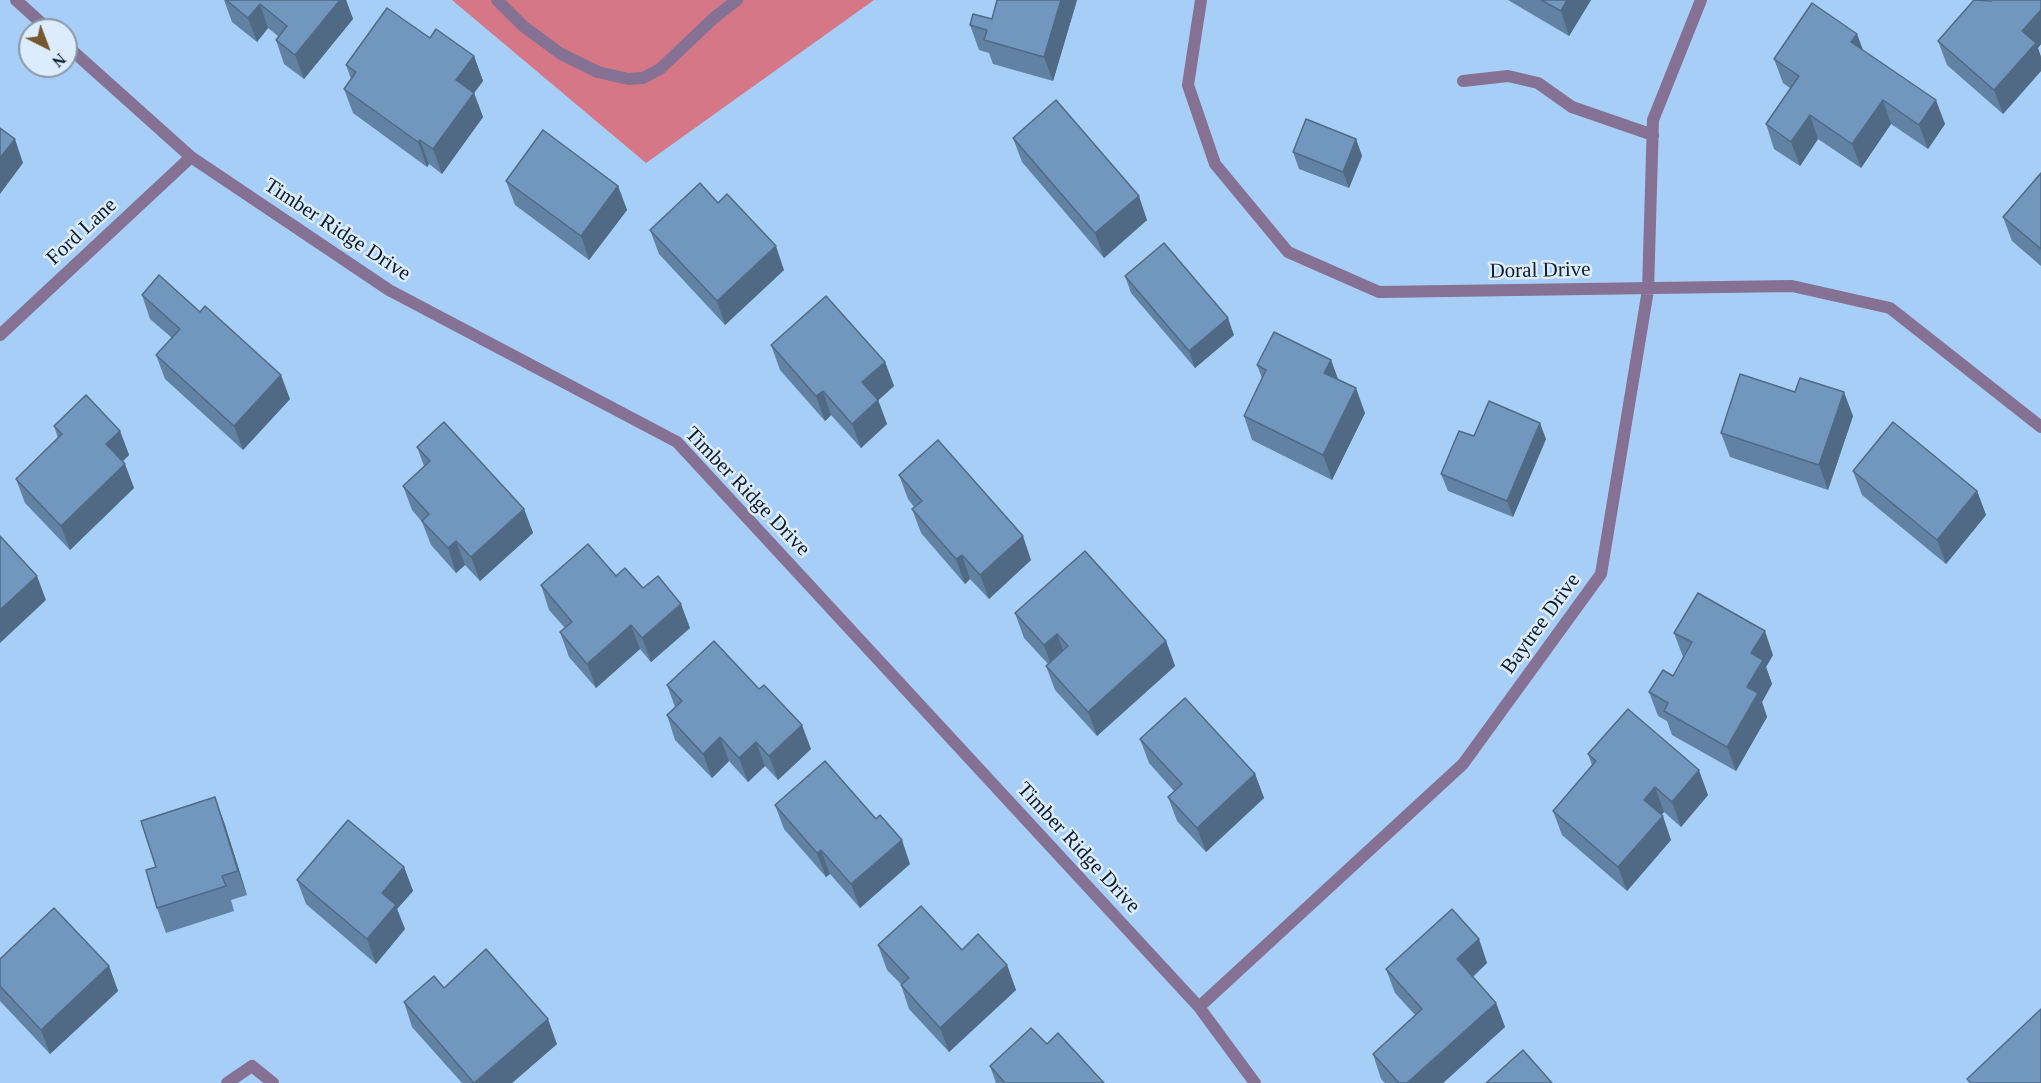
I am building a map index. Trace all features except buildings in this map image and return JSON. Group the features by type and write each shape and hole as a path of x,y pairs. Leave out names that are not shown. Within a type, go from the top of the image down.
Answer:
{"street":[{"path":"16,0 36,18"},
{"path":"498,0 524,26 561,54 598,72 628,79 643,78 660,69 715,17 737,0"},
{"name":"Doral Drive","path":"1201,0 1188,85 1208,145 1215,164 1288,252 1378,292 1648,290 1792,286 1890,308 2041,427"},
{"name":"Baytree Drive","path":"1199,1007 1463,764 1601,574 1648,290 1653,120 1701,0"},
{"name":"Timber Ridge Drive","path":"78,56 191,157 389,290 677,442 1199,1007 1255,1083"},
{"path":"1463,81 1508,76 1538,83 1572,107 1653,135"},
{"name":"Ford Lane","path":"0,335 191,157"},
{"path":"227,1083 252,1066 273,1083"}],"shaded area":[{"path":"452,0 874,0 646,163"}]}
